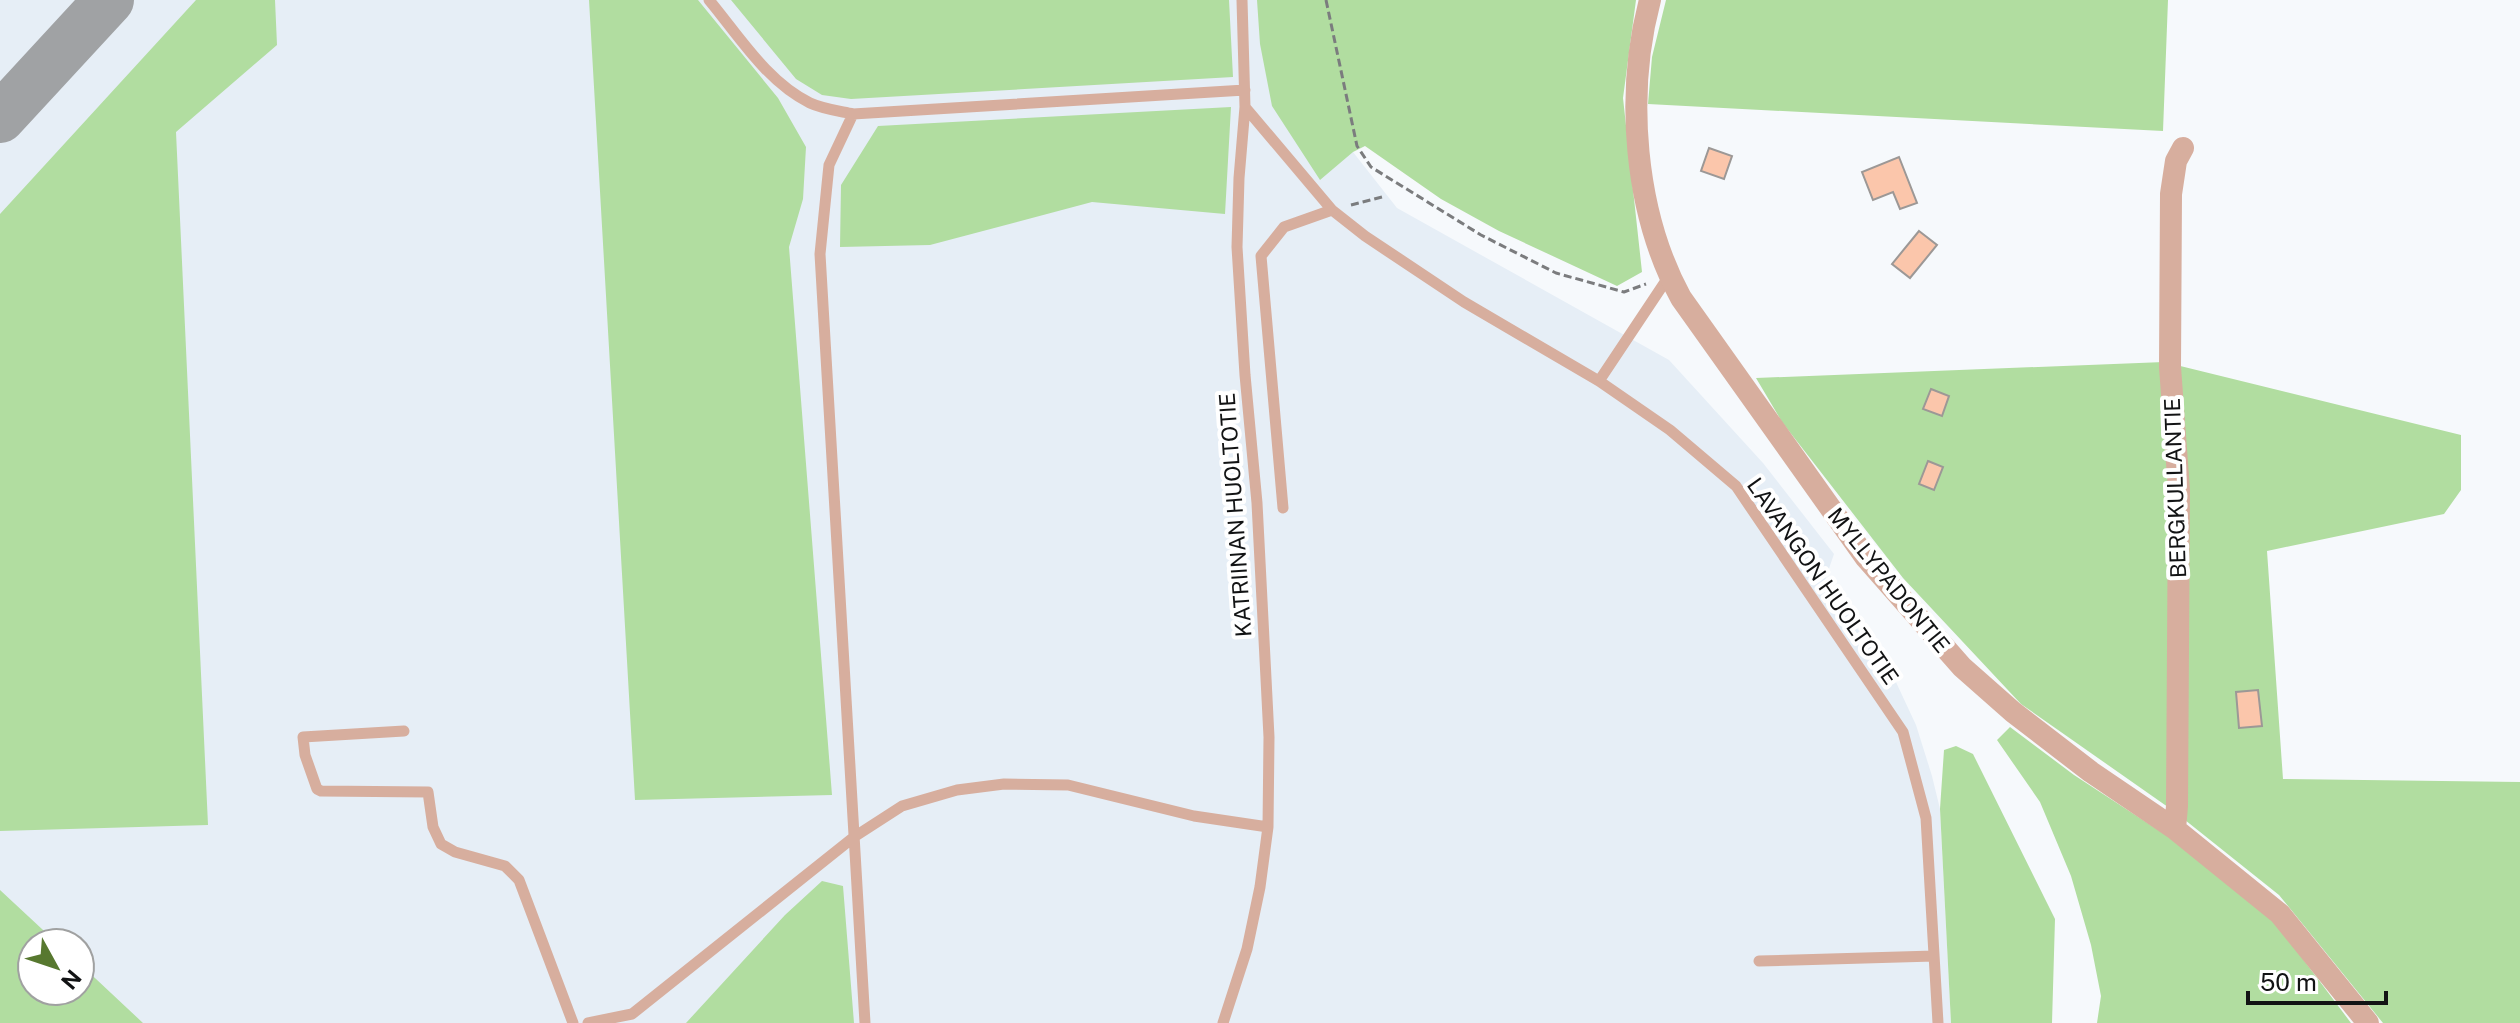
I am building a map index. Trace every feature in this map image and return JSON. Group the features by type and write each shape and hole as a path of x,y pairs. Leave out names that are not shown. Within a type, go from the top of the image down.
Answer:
{"street":[{"name":"MYLLYPADONTIE","path":"1650,0 1640,47 1636,114 1643,181 1669,276 1772,429 1866,558 1962,667 2013,712 2091,772 2175,829 2280,914 2368,1023"},
{"name":"BERGKULLANTIE","path":"2175,829 2179,490 2170,367 2171,209 2176,161 2183,148"}],"lane":[{"path":"709,0 770,74 791,93 813,105 853,114 1245,90"},
{"name":"KATRIINAN HUOLTOTIE","path":"1223,1023 1247,949 1268,827 1269,737 1257,503 1237,247 1245,107 1242,0"},
{"name":"LAVANGON HUOLTOTIE","path":"1245,107 1332,210 1365,236 1464,302 1599,381 1670,430 1736,486 1903,732 1926,818 1938,1023"},
{"path":"853,114 829,165 820,254 865,1023"},
{"path":"1283,508 1261,256 1284,227 1332,210"},
{"path":"1599,381 1669,276"},
{"path":"404,731 303,737 305,755 317,789 428,792 433,827 441,844 455,852 505,866 519,880 573,1023"},
{"path":"588,1023 632,1014 854,837 902,806 957,790 1004,784 1068,785 1194,816 1268,827"},
{"path":"1759,961 1934,956"}],"path":[{"path":"1326,0 1357,146 1371,167 1481,235 1556,273 1624,292"},
{"path":"1332,210 1382,197"}],"shaded area":[{"path":"0,0 1318,0 1353,152 1397,208 1669,360 1763,463 1834,554 1824,583 1895,680 1916,725 1932,776 1940,809 1951,1023 0,1023"}],"green space":[{"path":"196,0 275,0 277,45 176,132 208,825 0,831 0,214"},
{"path":"589,0 698,0 778,98 806,147 803,199 789,247 832,795 635,800"},
{"path":"731,0 1229,0 1233,77 851,99 822,95 796,79"},
{"path":"1257,0 1636,0 1623,98 1642,272 1617,286 1499,231 1441,199 1365,146 1353,152 1320,180 1272,106 1260,44"},
{"path":"1666,0 2168,0 2163,131 1648,104 1652,57"},
{"path":"1231,107 1225,214 1092,202 930,245 840,247 841,185 878,126"},
{"path":"2164,362 2461,435 2461,490 2444,514 2267,551 2283,779 2520,782 2520,1023 2383,1023 2279,895 2175,812 2021,704 1903,578 1782,422 1756,378"},
{"path":"2010,727 2074,775 2172,839 2272,918 2351,1023 2097,1023 2101,996 2091,945 2071,876 2040,802 1997,740"},
{"path":"1956,746 1973,754 2055,919 2052,1023 1951,1023 1940,809 1944,750"},
{"path":"822,881 843,886 854,1023 686,1023 785,915"},
{"path":"0,890 40,927 16,927 16,1007 96,1007 96,979 143,1023 0,1023"}],"building":[{"path":"1709,148 1732,156 1724,179 1701,171"},
{"path":"1899,157 1917,203 1900,209 1893,192 1873,200 1862,172"},
{"path":"1919,231 1937,245 1910,278 1892,264"},
{"path":"1931,389 1949,396 1942,416 1923,409"},
{"path":"1928,461 1943,467 1934,490 1919,484"},
{"path":"2258,690 2262,726 2239,728 2236,692"}],"taxiway":[{"path":"0,118 109,0"}]}
